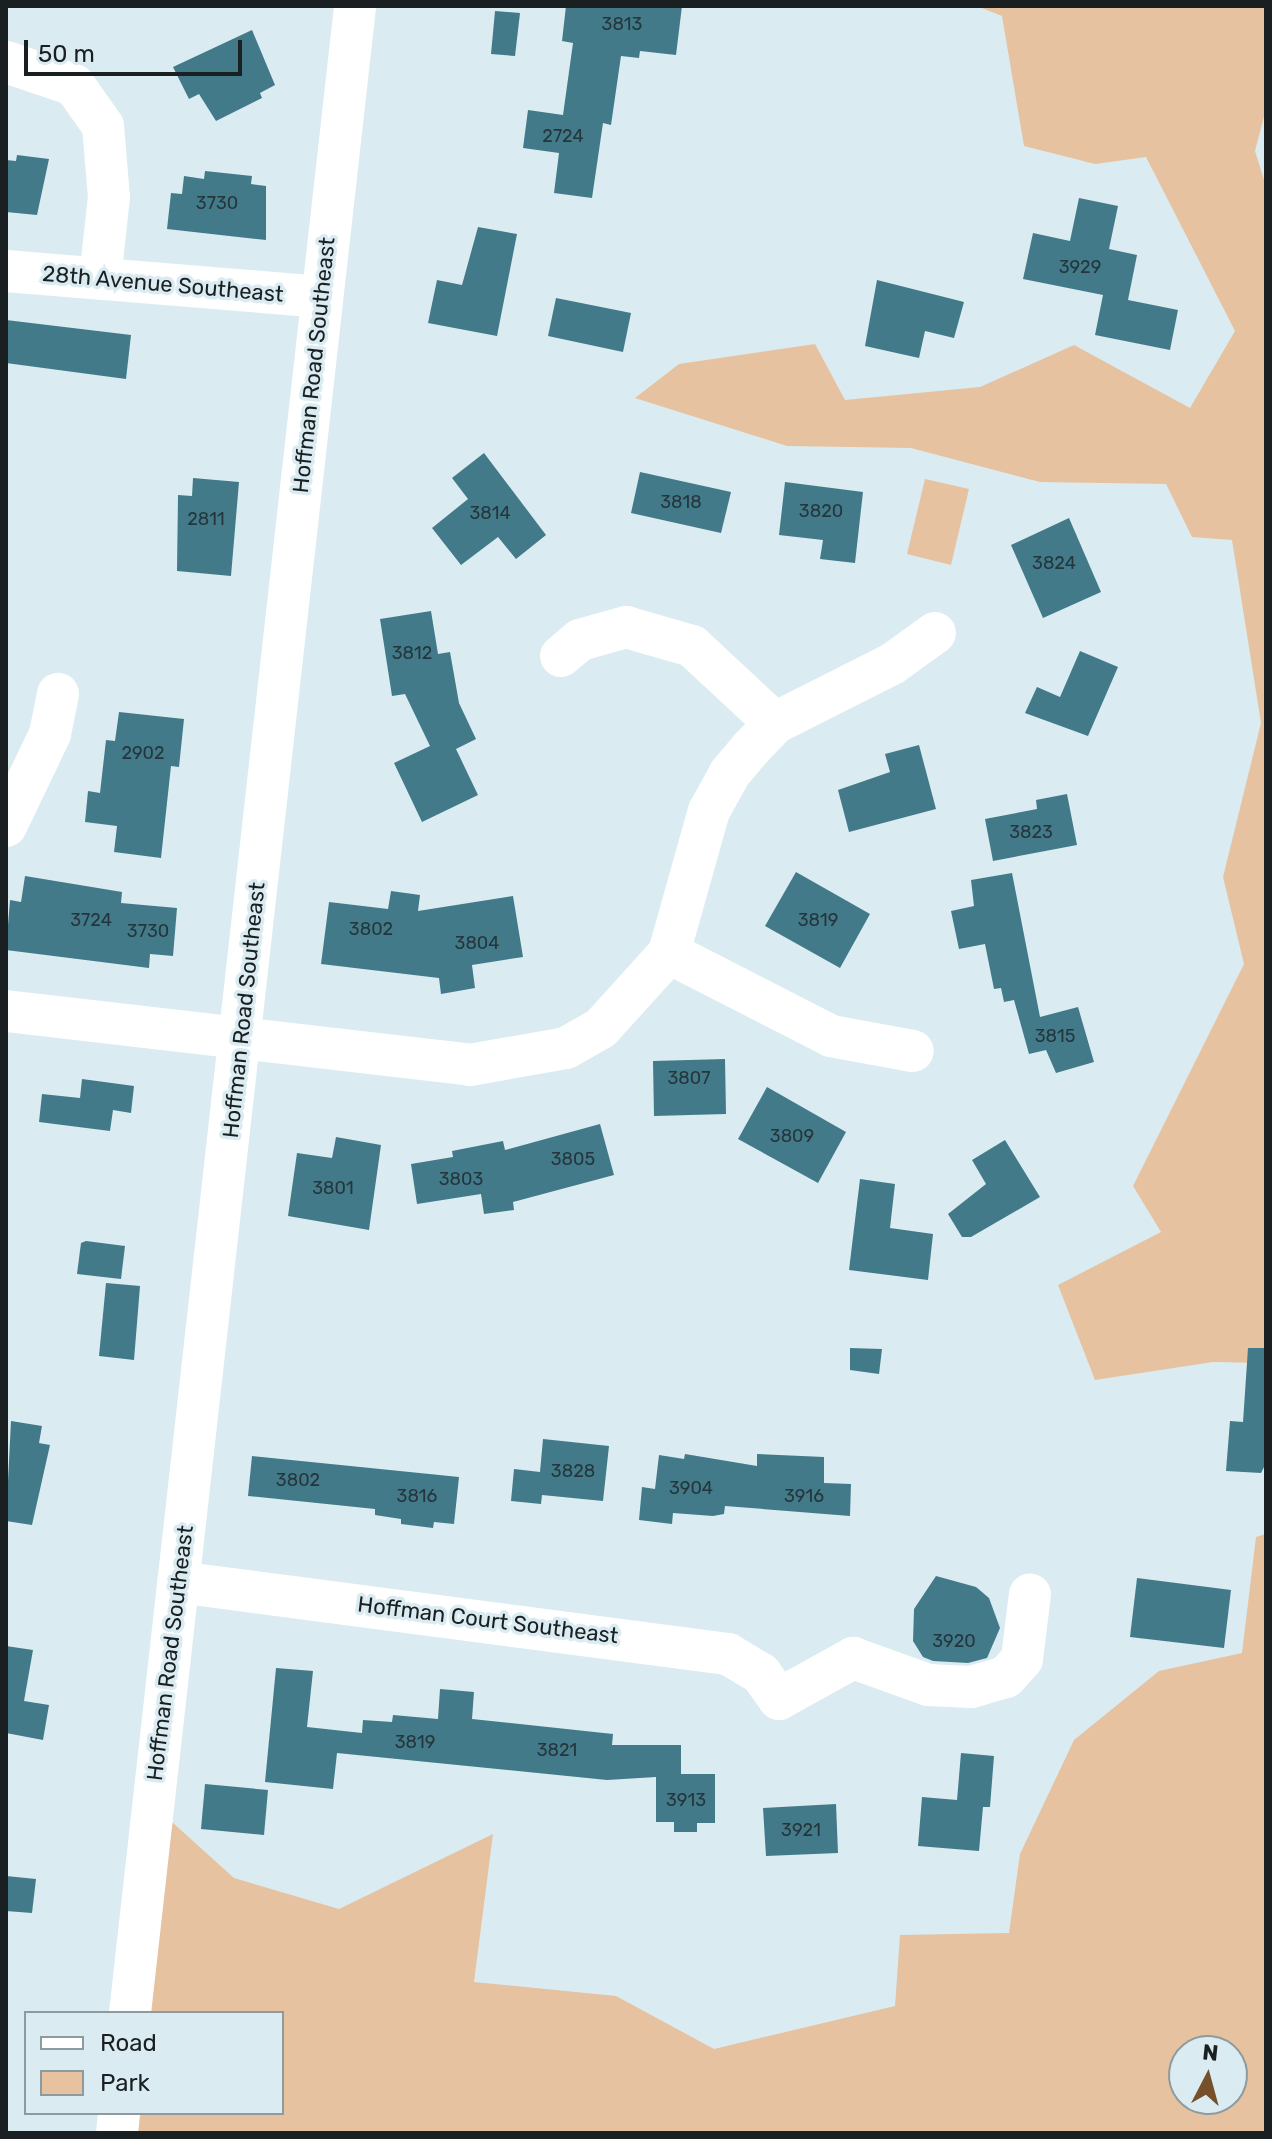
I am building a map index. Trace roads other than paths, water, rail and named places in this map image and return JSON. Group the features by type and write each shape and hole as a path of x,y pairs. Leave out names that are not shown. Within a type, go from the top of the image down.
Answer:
{"street":[{"name":"Hoffman Road Southeast","path":"130,2011 355,6"},
{"path":"6,62 74,85 103,126 109,197 100,279"},
{"name":"28th Avenue Southeast","path":"6,271 321,297"},
{"path":"561,656 580,640 626,627 692,646 775,723"},
{"path":"6,1011 241,1042 470,1065 532,1057 566,1048 601,1028 669,953 709,811 730,773 775,723 892,664 935,633"},
{"path":"6,826 50,734 58,694"},
{"path":"669,953 831,1036 913,1051"},
{"name":"Hoffman Court Southeast","path":"178,1582 728,1654 761,1674 779,1699 853,1658 928,1685 971,1687 1006,1677 1022,1659 1030,1594"}]}
